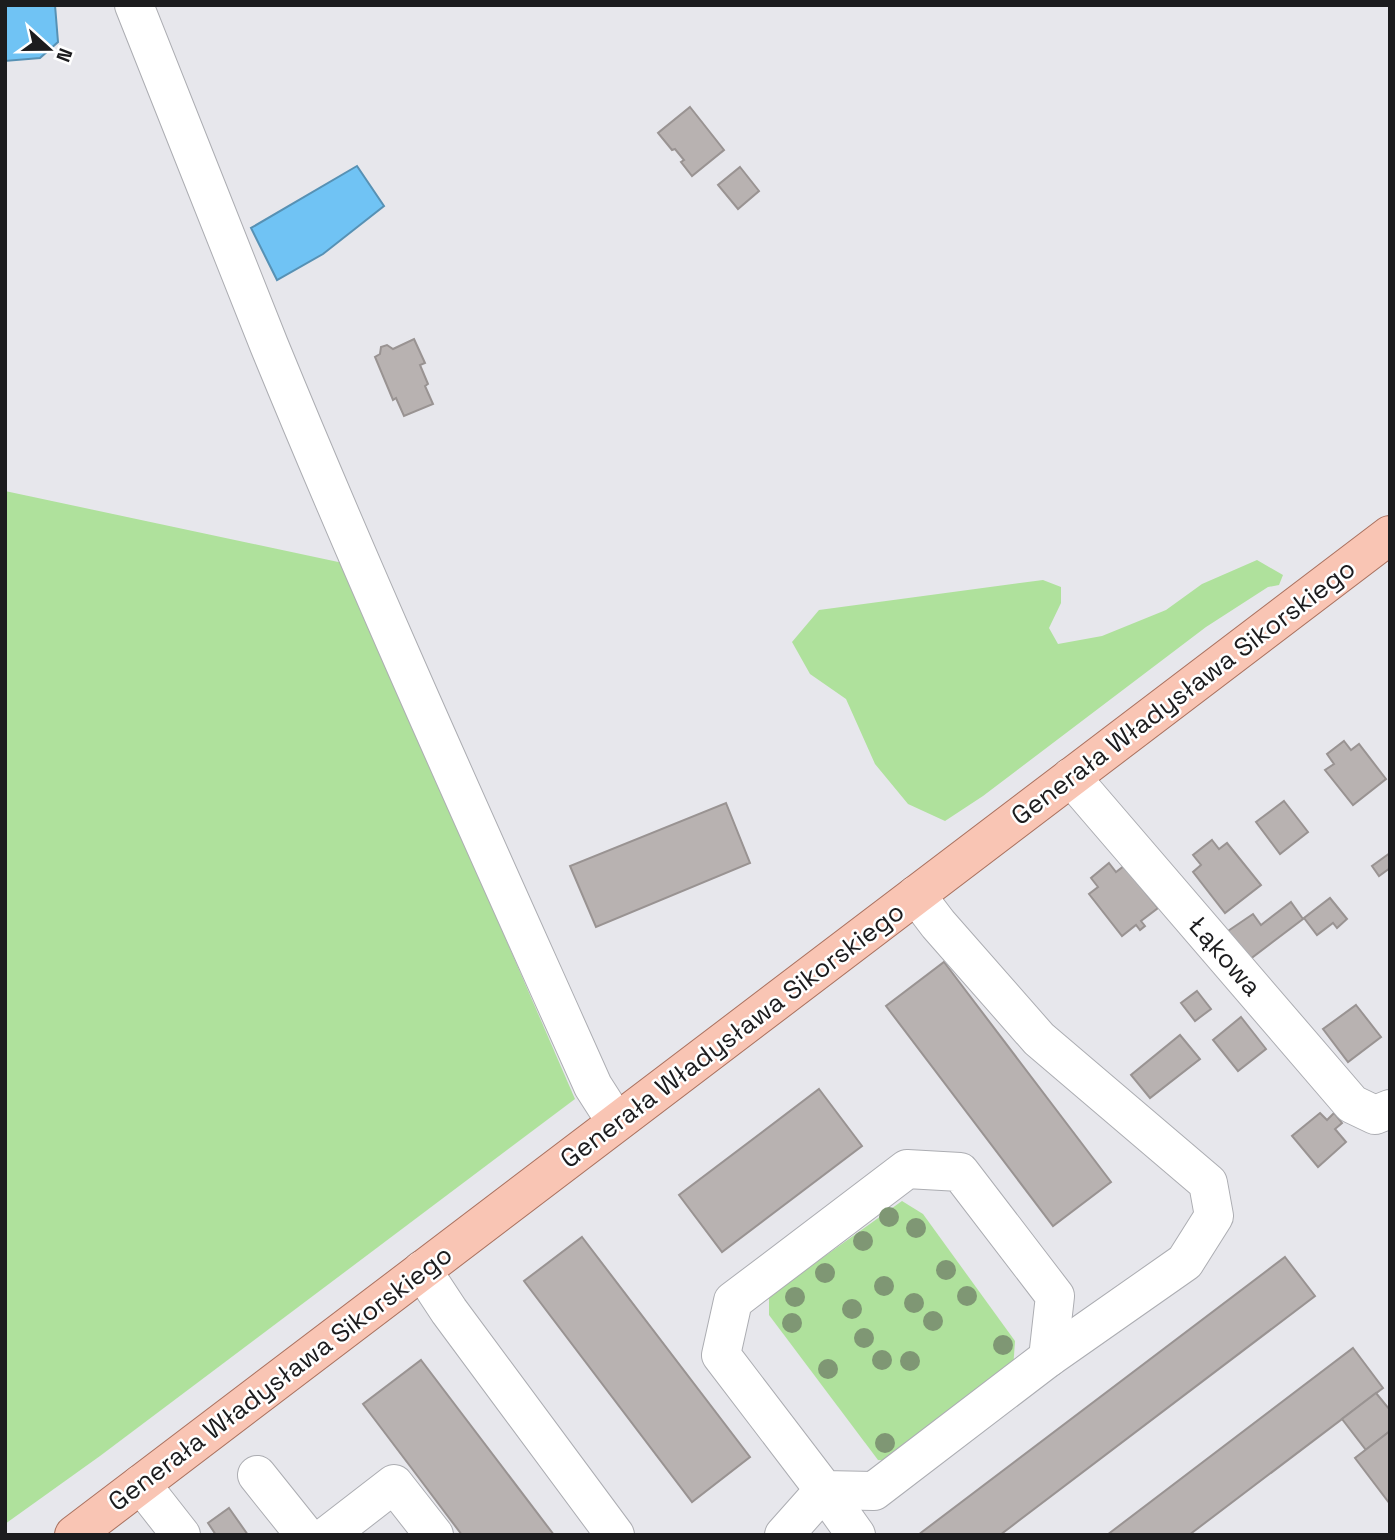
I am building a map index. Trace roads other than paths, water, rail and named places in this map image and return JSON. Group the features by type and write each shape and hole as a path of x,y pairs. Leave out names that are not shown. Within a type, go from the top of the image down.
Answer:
{"main road":[{"name":"Generała Władysława Sikorskiego","path":"74,1535 1390,534"}],"street":[{"path":"134,5 269,345 424,707 593,1086 616,1122"},
{"name":"Łąkowa","path":"1071,777 1352,1104 1385,1120"},
{"path":"824,1490 874,1491 1048,1358 1185,1262 1214,1216 1208,1183 1039,1039 938,924 916,895"},
{"path":"856,1535 721,1355 733,1301 907,1169 960,1172 1055,1296 1048,1358"},
{"path":"422,1270 449,1311 615,1535"},
{"path":"257,1475 305,1535"},
{"path":"141,1484 180,1535"},
{"path":"328,1535 394,1484 434,1535"},
{"path":"785,1535 824,1490"}],"water":[{"path":"5,5 55,5 58,42 40,58 5,61"},
{"path":"357,166 384,206 323,254 277,280 251,228"}]}
